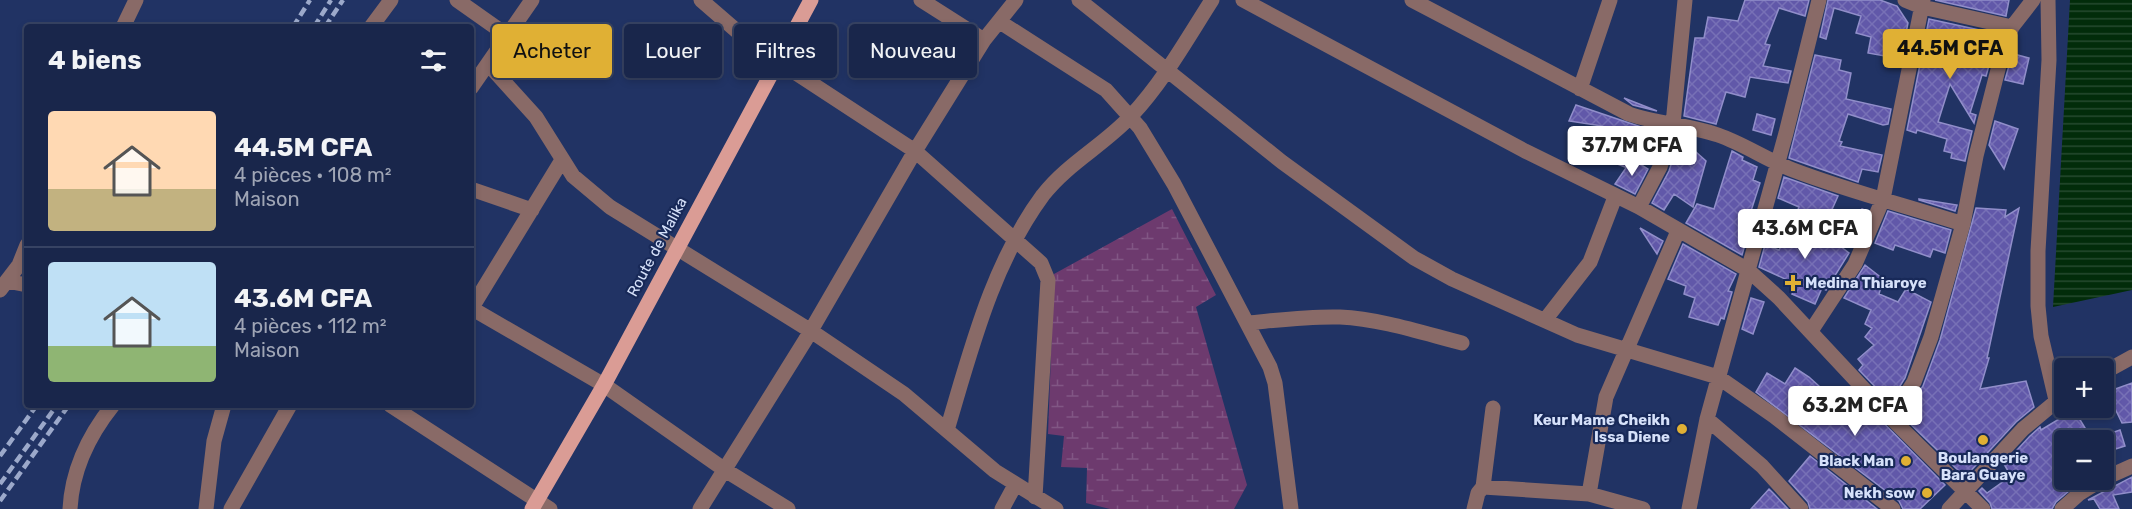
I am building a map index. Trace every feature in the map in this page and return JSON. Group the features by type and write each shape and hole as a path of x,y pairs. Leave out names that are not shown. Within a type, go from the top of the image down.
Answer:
{"main road":[{"name":"Route de Malika","path":"798,24 811,0"},
{"name":"Route de Malika","path":"539,506 770,78"}],"street":[{"path":"124,24 136,0"},
{"path":"373,24 391,0"},
{"path":"457,0 492,25"},
{"path":"516,24 532,0"},
{"path":"701,0 734,30"},
{"path":"921,0 984,40"},
{"path":"700,509 811,331 915,151 984,40 1016,0"},
{"path":"1079,0 1282,162 1414,258 1452,279 1577,335 1718,376 1774,416 1893,509"},
{"path":"946,430 975,338 1015,240 1057,178 1131,116 1166,71 1212,0"},
{"path":"1243,0 1639,207 1748,270 1811,331 1891,418 1983,509"},
{"path":"1412,0 1629,114 1655,123 1673,124 1718,135 1777,164 1825,182 1964,224"},
{"path":"1580,89 1611,0"},
{"path":"1639,207 1660,167 1673,124 1685,0"},
{"path":"1689,509 1707,419 1819,0"},
{"path":"1905,0 2012,27"},
{"path":"1891,418 1922,364 1964,224 1994,79 2012,27 2033,0"},
{"path":"2048,0 2049,60 2038,251 2038,306 2041,336 2054,378"},
{"path":"1811,331 1855,264 1883,199 1922,4"},
{"path":"1000,22 1106,90 1131,116 1174,184 1248,323 1275,383 1291,509"},
{"path":"474,84 492,58"},
{"path":"488,64 537,117 562,160 582,184 610,207 811,331 904,394 1015,485 1056,509"},
{"path":"805,78 915,151 1041,263 1048,280 1035,497"},
{"path":"474,304 562,160"},
{"path":"474,190 532,210"},
{"path":"1545,320 1590,262 1616,197"},
{"path":"1588,494 1606,397 1678,231"},
{"path":"3,286 19,265 24,252"},
{"path":"3,286 24,285"},
{"path":"474,311 604,385 725,470 788,509"},
{"path":"1248,323 1306,317 1342,317 1370,321 1462,343"},
{"path":"2114,367 2132,357"},
{"path":"1949,509 2054,403"},
{"path":"70,509 71,494 83,451 111,408"},
{"path":"206,509 214,441 223,408"},
{"path":"231,509 288,408"},
{"path":"1474,509 1478,493 1483,487 1493,408"},
{"path":"409,410 539,506"},
{"path":"1707,419 1762,466 1801,509"},
{"path":"2114,474 2132,466"},
{"path":"1002,509 1015,485"},
{"path":"1483,487 1588,494 1643,509"},
{"path":"2062,509 2085,490"}],"green space":[{"path":"1172,209 1216,295 1196,307 1247,485 1234,509 1110,509 1086,503 1087,468 1061,467 1064,436 1048,434 1054,274"}],"shaded area":[{"path":"2070,0 2132,0 2132,290 2053,307"}],"building":[{"path":"1745,0 1809,0 1805,16 1779,8 1765,44 1770,45 1763,66 1791,71 1788,83 1750,77 1745,97 1726,92 1716,124 1684,116 1695,38 1704,38 1708,17 1738,21"},
{"path":"1828,0 1880,0 1897,6 1908,23 1901,59 1868,53 1871,37 1856,33 1861,16 1834,8 1826,39 1820,37"},
{"path":"1935,0 2009,0 2006,16"},
{"path":"1929,19 1998,34 1986,76 1982,75 1970,113 1976,115 1974,123 1950,84 1938,122 1972,131 1965,161 1951,158 1952,153 1944,151 1947,139 1917,130 1916,133 1907,130"},
{"path":"2014,48 2016,49 2014,54 2029,58 2023,84 2005,80"},
{"path":"1815,55 1841,60 1839,70 1851,73 1846,99 1891,109 1888,124 1883,125 1848,114 1839,141 1842,142 1840,146 1882,155 1878,172 1862,169 1858,182 1789,158"},
{"path":"1624,98 1657,111 1633,105"},
{"path":"1576,105 1650,130 1645,141 1638,138 1625,167 1610,161 1615,149 1607,146 1612,133 1602,126 1569,121"},
{"path":"1757,114 1775,119 1771,135 1753,130"},
{"path":"1995,121 2018,129 2004,169 1989,145"},
{"path":"1680,136 1687,137 1686,143 1706,161 1693,207 1674,194 1664,210 1652,203 1669,171"},
{"path":"1732,151 1743,157 1742,160 1757,167 1753,180 1760,183 1743,236 1747,238 1742,255 1686,223 1697,204 1714,209"},
{"path":"1632,159 1648,169 1635,194 1615,184"},
{"path":"1784,177 1838,196 1826,223 1797,212 1799,207 1778,198"},
{"path":"1919,199 1957,205 1955,211"},
{"path":"1976,208 2006,210 2005,217 2019,208 1987,358 1989,358 1980,389 2026,381 2034,407 2016,422 1965,477 1903,417 1923,386 1940,340"},
{"path":"1862,209 1867,211 1857,235 1852,234"},
{"path":"1888,211 1951,230 1945,253 1933,249 1930,257 1895,245 1893,250 1875,243"},
{"path":"1798,214 1849,253 1826,290 1822,288 1815,304 1792,294 1796,284 1759,267 1765,245 1779,250"},
{"path":"1640,228 1663,241 1657,254"},
{"path":"1683,244 1736,274 1728,291 1732,292 1724,319 1721,318 1718,325 1689,317 1695,298 1684,294 1686,286 1668,279"},
{"path":"1865,265 1883,279 1879,294 1898,302 1906,289 1931,302 1905,378 1890,402 1859,370 1863,365 1858,359 1874,345 1865,337 1872,328 1865,324 1871,310 1844,298"},
{"path":"1751,298 1764,302 1753,334 1742,329"},
{"path":"1795,368 1809,377 1839,404 1853,392 1945,485 1920,509 1903,509 1899,501 1756,392 1767,373 1785,384"},
{"path":"2132,383 2132,422 2122,423 2114,406 2114,389"},
{"path":"2061,418 2079,418 2086,430 2054,430 2054,490 2070,490 2056,502 2052,509 1992,509 1990,503 1979,491 1982,488 1987,493 2011,476 2004,464 2040,427 2041,430"},
{"path":"2120,430 2125,446 2114,450 2114,432"},
{"path":"1810,456 1877,509 1810,509 1808,502 1789,481"},
{"path":"2132,477 2132,492 2113,495 2119,509 2100,509 2094,499 2088,500 2107,490 2114,490 2114,486"},
{"path":"1769,489 1774,494 1788,509 1751,509"}],"railway":[{"path":"295,24 310,0"},
{"path":"316,24 331,0"},
{"path":"327,24 343,0"},
{"path":"0,456 35,408"},
{"path":"0,484 55,408"},
{"path":"0,501 67,408"}],"place":[{"name":"Medina Thiaroye","path":"1793,283"},
{"name":"Keur Mame Cheikh Issa Diene","path":"1682,429"},
{"name":"Boulangerie Bara Guaye","path":"1983,440"},
{"name":"Black Man","path":"1906,461"},
{"name":"Nekh sow","path":"1927,493"}]}
